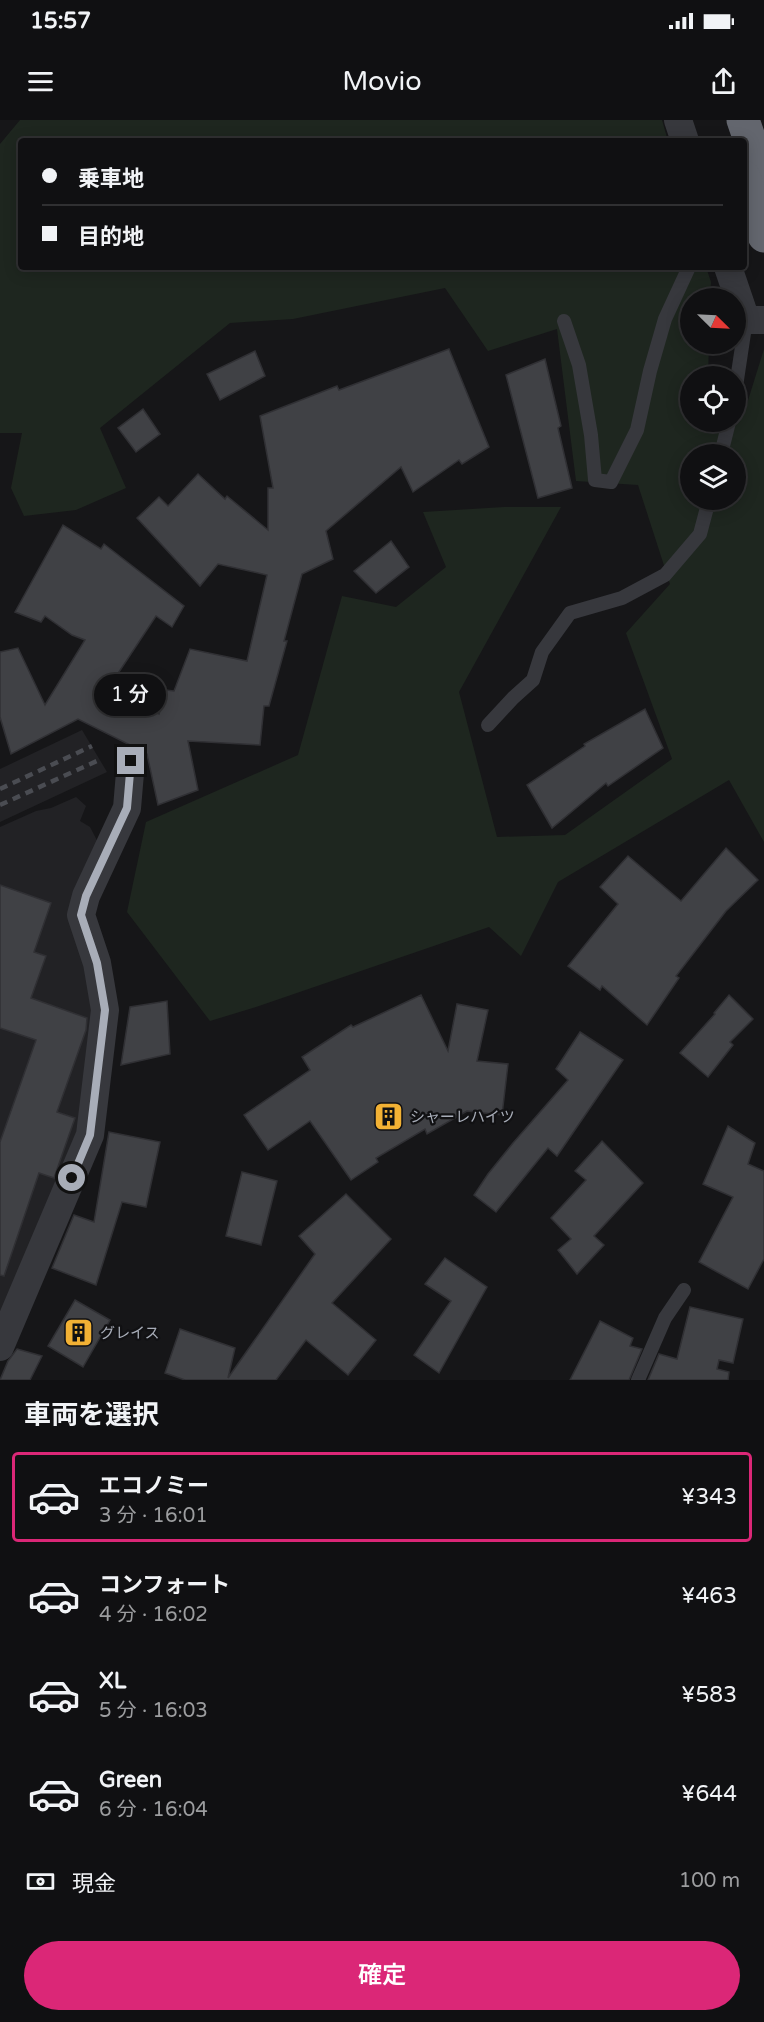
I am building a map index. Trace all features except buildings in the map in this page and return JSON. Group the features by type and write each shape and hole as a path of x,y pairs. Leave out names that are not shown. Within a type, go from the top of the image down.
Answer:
{"highway":[{"path":"725,120 731,138"},
{"path":"743,120 764,181"},
{"path":"747,186 764,236"}],"street":[{"path":"678,120 684,138"},
{"path":"730,270 755,320"},
{"path":"0,1347 90,1135 105,1010 97,963 81,915 86,896 127,808 131,761"}],"lane":[{"path":"564,321 579,365 591,435 595,480 610,482 637,430 650,371 665,319 688,270"},
{"path":"742,366 755,320"},
{"path":"488,724 533,680 542,652 570,613 622,598 665,575 700,534 706,510"},
{"path":"638,1380 665,1318 684,1290"}],"shaded area":[{"path":"20,120 662,120 667,138 18,138 18,270 707,270 711,288 680,288 680,354 709,354 708,366 680,366 680,432 746,432 746,407 764,349 764,842 729,780 558,882 521,956 489,927 210,1021 127,912 146,822 298,755 342,596 396,607 446,567 423,512 504,507 561,507 459,692 497,837 565,835 672,759 626,633 670,584 638,485 576,481 557,329 488,351 445,288 293,319 230,323 100,428 126,488 76,510 24,516 11,488 22,433 0,433 0,144"},
{"path":"82,730 107,772 0,822 0,769"},
{"path":"76,797 86,806 80,821 90,827 102,850 75,904 97,1007 83,1133 0,1340 0,827"}],"railway":[{"path":"0,789 92,746"},
{"path":"0,805 99,760"}],"place":[{"name":"シャーレハイツ","path":"389,1117"},
{"name":"グレイス","path":"79,1333"}],"route":[{"path":"72,1178 90,1135 105,1010 97,963 81,915 86,896 127,808 131,761"}]}
